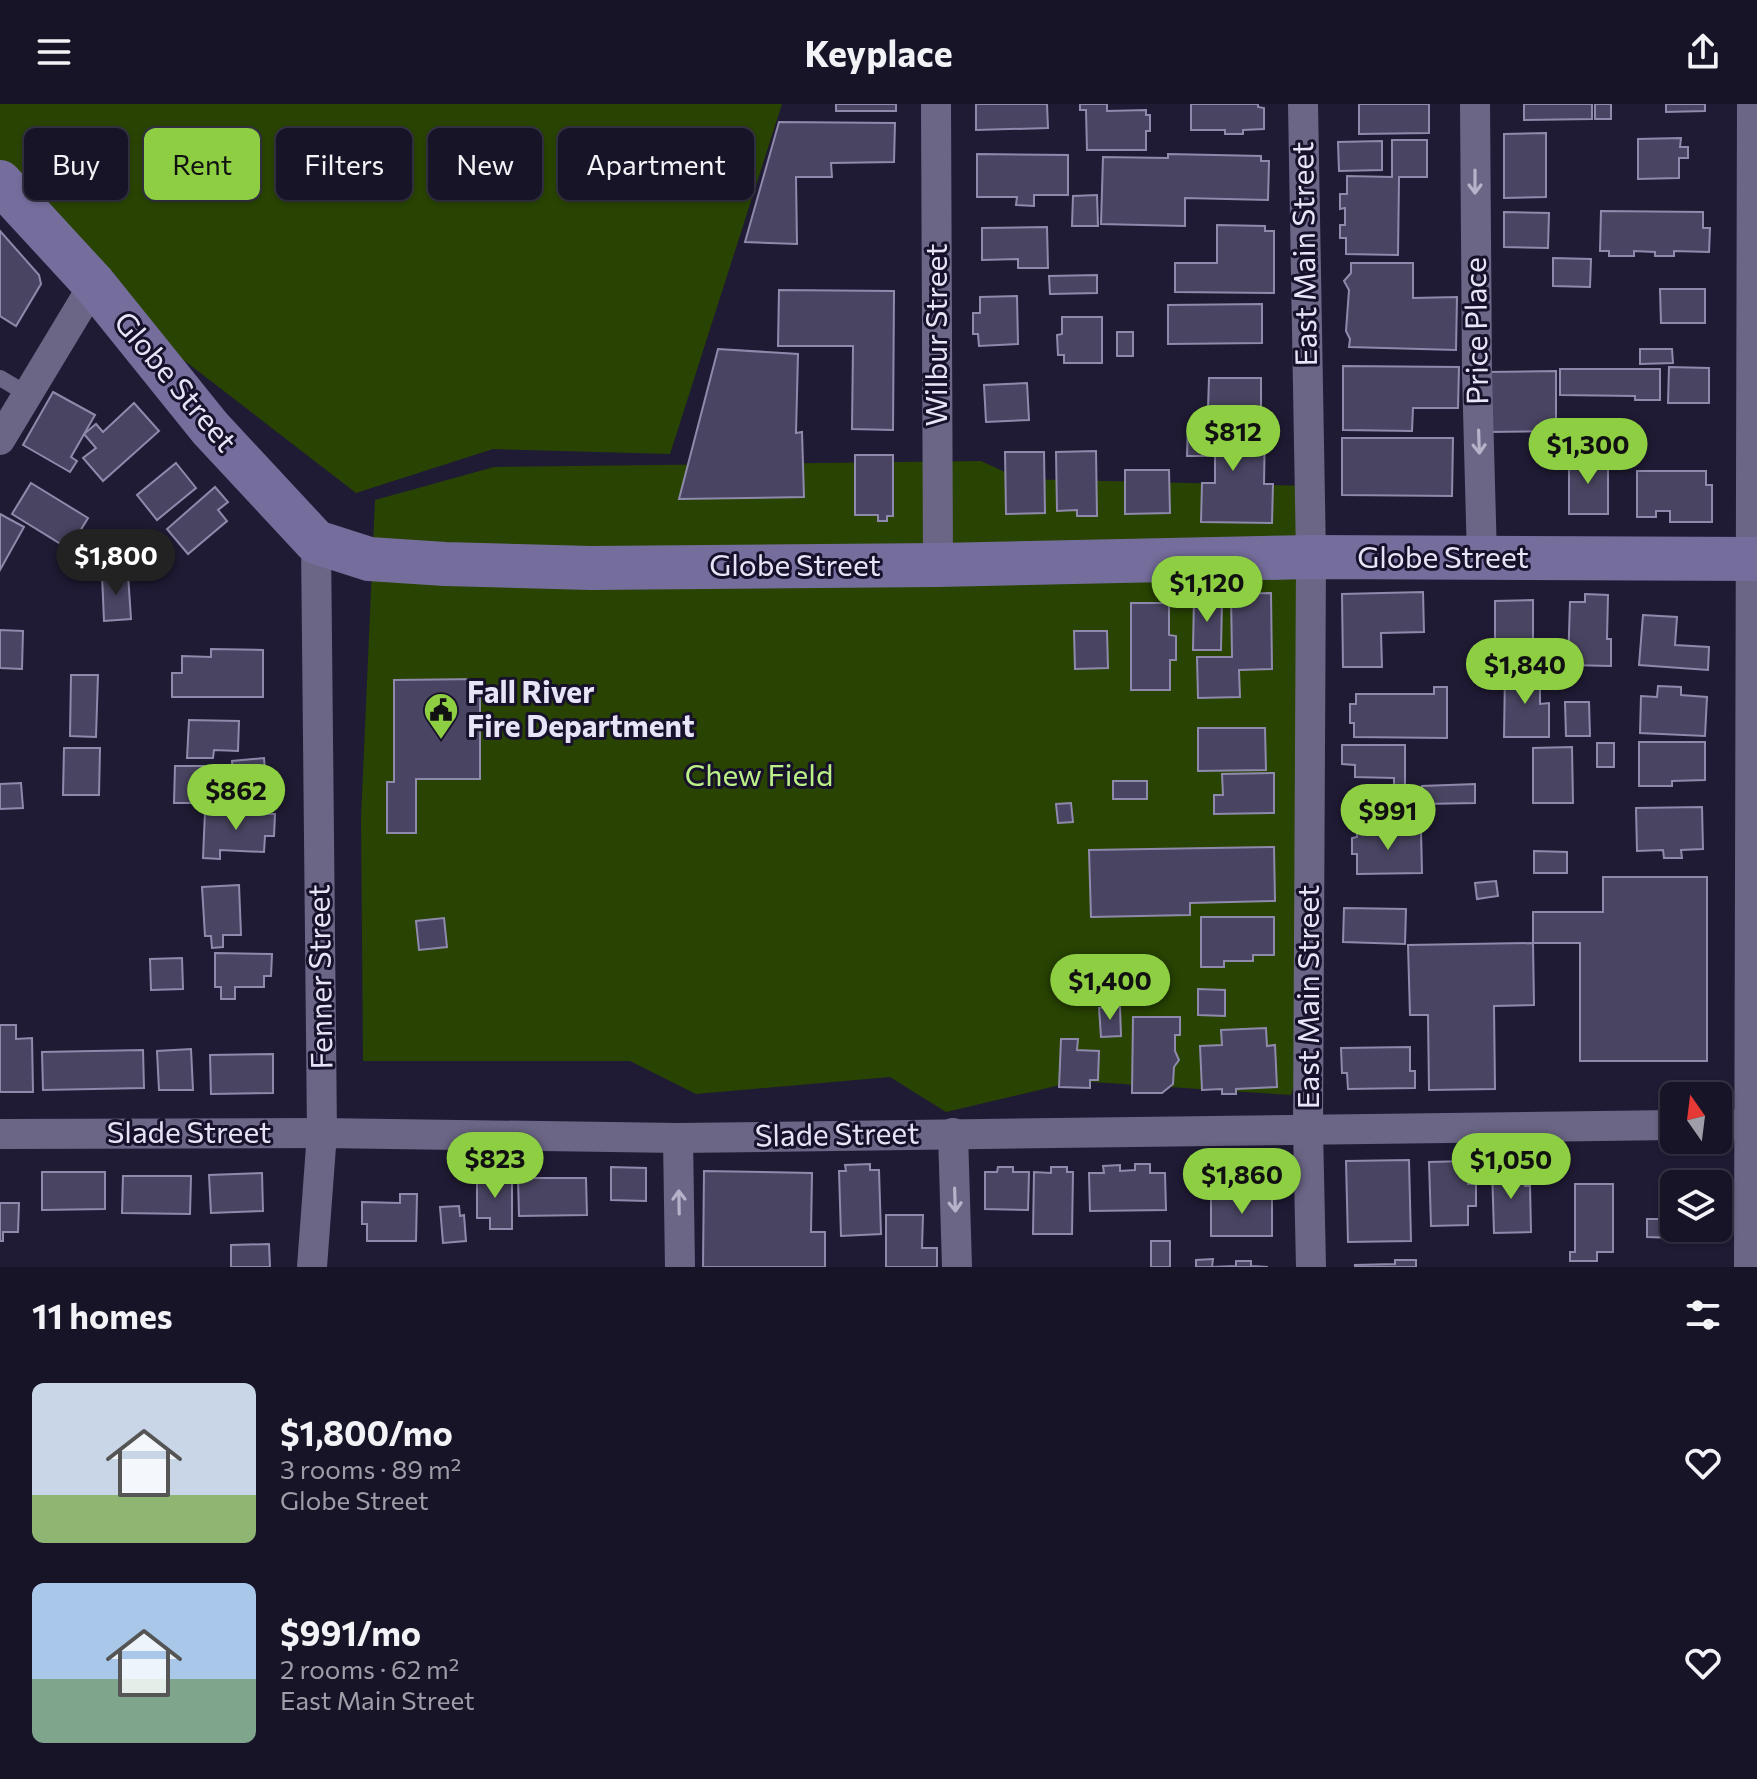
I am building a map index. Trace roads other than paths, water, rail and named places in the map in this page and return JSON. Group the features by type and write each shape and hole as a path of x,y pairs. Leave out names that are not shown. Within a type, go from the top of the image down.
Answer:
{"main road":[{"name":"Globe Street","path":"0,182 94,284 210,428 316,542 369,559 591,568 1311,557 1755,559"}],"street":[{"name":"Wilbur Street","path":"936,104 938,565"},
{"name":"East Main Street","path":"1303,104 1311,557 1308,1129 1311,1267"},
{"name":"Price Place","path":"1475,104 1482,558"},
{"path":"1749,1267 1753,1124 1755,559 1752,104"},
{"path":"0,440 94,284"},
{"name":"Fenner Street","path":"312,1267 322,1133 316,542"},
{"path":"1732,1125 1753,1124"},
{"name":"Slade Street","path":"0,1134 322,1133 678,1138 1660,1125"},
{"path":"953,1133 957,1267"},
{"path":"678,1138 680,1267"}],"lane":[{"path":"0,378 27,394"}],"place":[{"name":"Fall River Fire Department","path":"441,741"}],"park label":[{"name":"Chew Field","path":"759,776"}]}
